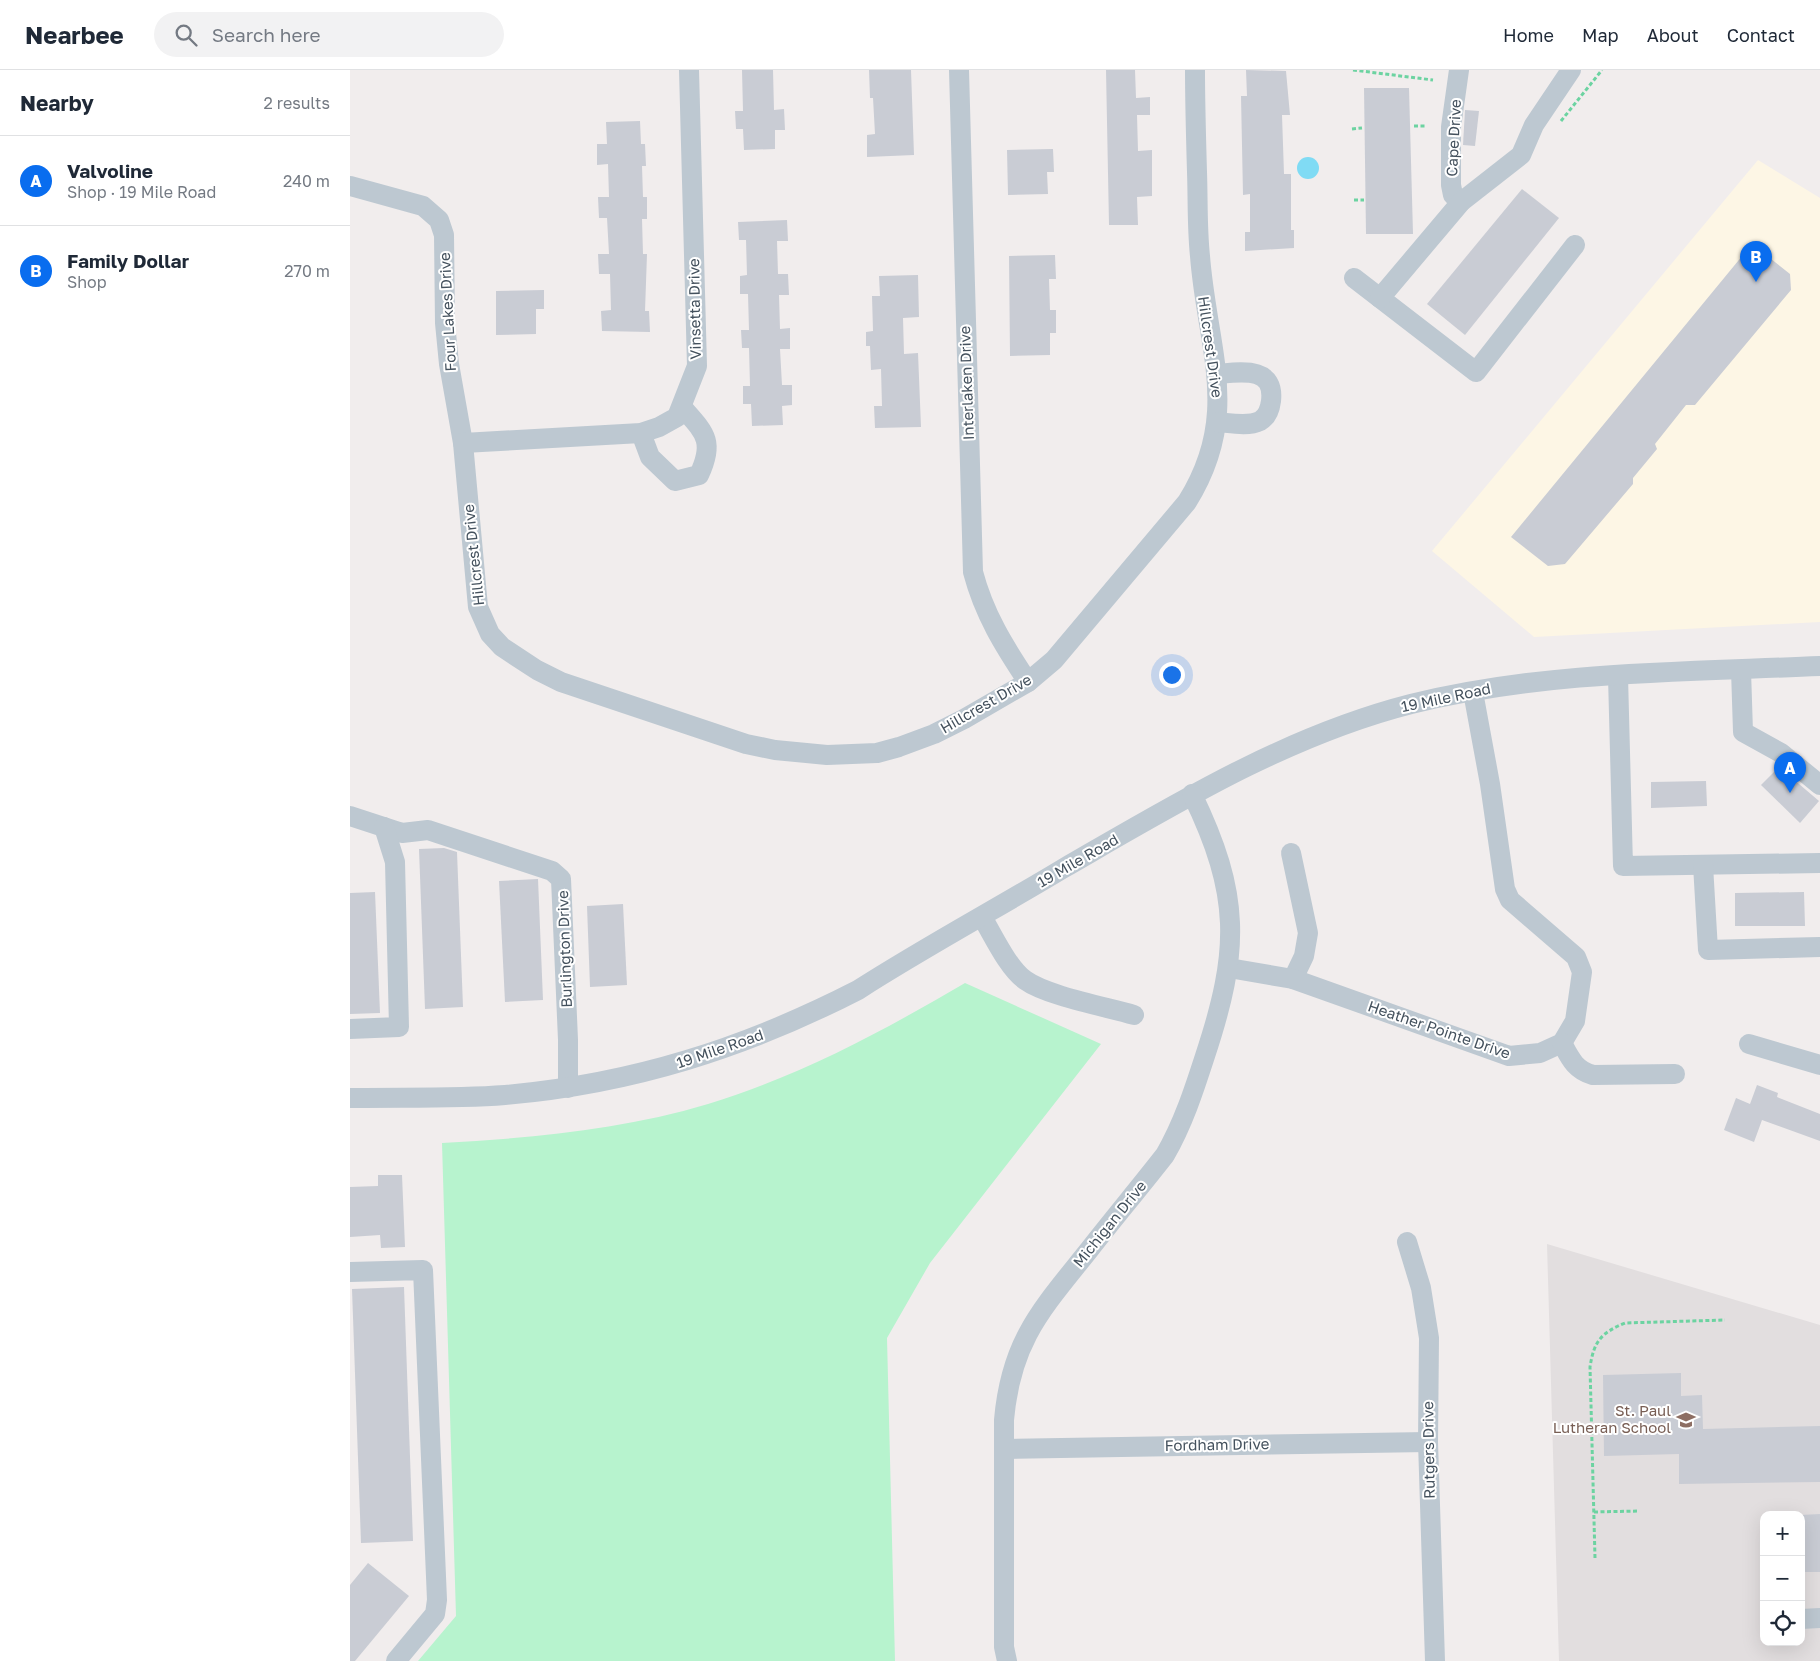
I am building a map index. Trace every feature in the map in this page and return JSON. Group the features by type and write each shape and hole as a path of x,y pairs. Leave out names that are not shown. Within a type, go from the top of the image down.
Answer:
{"street":[{"name":"Vinsetta Drive","path":"463,443 641,433 659,427 677,417 697,366 689,70"},
{"name":"Interlaken Drive","path":"958,70 973,572 989,620 1028,682"},
{"name":"Hillcrest Drive","path":"463,443 478,607 486,626 502,647 537,670 561,682 746,744 784,752 827,756 877,753 899,747 942,730 1028,682 1054,660 1187,502 1207,463 1217,422 1217,374 1203,295 1199,252 1195,70"},
{"name":"Cape Drive","path":"1459,70 1451,128 1451,184 1453,195 1461,202"},
{"path":"1380,298 1461,202 1521,155 1534,125 1571,70"},
{"name":"Four Lakes Drive","path":"350,186 410,201 432,213 439,220 444,235 445,323 449,364 463,443"},
{"path":"1354,278 1476,372 1575,245"},
{"path":"1217,374 1241,372 1261,376 1267,381 1271,394 1268,412 1260,421 1244,424 1217,422"},
{"path":"641,433 650,457 675,480 699,475 707,458 705,434 682,407"},
{"name":"19 Mile Road","path":"350,1098 503,1095 568,1088 646,1073 760,1036 816,1012 858,990 1192,794 1291,745 1347,724 1410,704 1537,682 1820,666"},
{"path":"1741,670 1743,732 1782,753 1820,785"},
{"path":"1618,676 1623,866 1820,863"},
{"path":"1473,692 1490,784 1505,889 1510,900 1576,957 1582,972 1575,1021 1562,1043 1574,1064 1582,1072 1593,1075 1675,1074"},
{"name":"Michigan Drive","path":"1007,1661 1004,1647 1005,1449 1007,1390 1015,1362 1030,1328 1050,1296 1170,1147 1181,1123 1221,1007 1229,968 1231,945 1226,885 1211,833 1192,794"},
{"name":"Burlington Drive","path":"350,816 402,833 428,830 552,871 561,879 568,1040 568,1088"},
{"path":"350,1029 399,1027 395,862 384,827"},
{"path":"1291,854 1308,933 1304,956 1293,979"},
{"path":"1703,865 1708,950 1820,947"},
{"path":"982,917 1010,962 1025,980 1058,994 1134,1015"},
{"name":"Heather Pointe Drive","path":"1229,968 1293,979 1509,1056 1540,1053 1562,1043"},
{"path":"1749,1044 1820,1065"},
{"name":"Rutgers Drive","path":"1407,1242 1421,1288 1429,1338 1428,1442 1435,1661"},
{"path":"350,1272 424,1270 437,1600 435,1614 396,1661"},
{"name":"Fordham Drive","path":"1005,1449 1428,1442"},
{"path":"1805,1619 1820,1618"}],"path":[{"path":"1353,70 1432,80"},
{"path":"1560,122 1602,70"},
{"path":"1414,126 1427,126"},
{"path":"1352,129 1362,128"},
{"path":"1354,200 1364,200"},
{"path":"1595,1558 1590,1367 1592,1351 1600,1338 1611,1329 1625,1323 1726,1320"},
{"path":"1594,1512 1639,1511"}],"shaded area":[{"path":"1758,160 1820,198 1820,622 1534,637 1432,551"},
{"name":"St. Paul Lutheran School","path":"1547,1244 1820,1325 1820,1661 1559,1661"}],"green space":[{"path":"965,983 1101,1044 930,1263 887,1338 895,1661 418,1661 456,1616 442,1143 576,1131 642,1120 708,1104 775,1080 840,1051"}],"water":[{"path":"1308,157 1316,160 1319,168 1316,176 1308,179 1300,176 1297,168 1300,160"}],"building":[{"path":"742,70 773,70 774,110 784,109 785,130 775,130 775,149 744,150 743,129 736,129 735,111 743,111"},
{"path":"869,70 911,70 914,155 867,157 867,135 875,134 873,98 870,98"},
{"path":"1106,70 1135,70 1136,98 1150,97 1150,115 1137,115 1138,151 1152,150 1152,196 1137,197 1138,225 1109,225"},
{"path":"1246,70 1286,71 1290,115 1282,115 1284,174 1291,174 1291,230 1294,230 1294,248 1245,251 1245,232 1250,232 1250,194 1243,195 1241,96 1247,96"},
{"path":"1364,88 1409,88 1413,234 1366,234"},
{"path":"1465,110 1479,111 1475,146 1463,145"},
{"path":"640,121 641,144 645,144 646,166 642,166 643,197 647,197 647,219 642,219 643,254 647,254 645,311 649,311 650,332 602,331 601,311 611,310 610,274 599,274 598,254 609,254 607,218 599,218 598,197 609,197 608,164 597,165 597,144 607,144 606,122"},
{"path":"1053,149 1054,172 1047,172 1048,194 1008,195 1007,150"},
{"path":"1522,189 1559,218 1465,335 1427,304"},
{"path":"787,220 788,241 777,241 778,274 788,274 789,295 779,295 780,329 790,328 790,349 780,349 782,385 792,385 792,405 782,406 783,425 752,426 751,404 743,404 743,386 750,386 749,348 742,348 741,330 749,330 748,294 740,294 740,276 747,275 746,240 739,240 738,222"},
{"path":"1752,244 1790,274 1791,290 1695,405 1686,405 1655,444 1657,449 1633,478 1633,484 1565,564 1548,566 1511,537"},
{"path":"1055,255 1056,279 1049,279 1050,310 1056,310 1056,333 1050,333 1050,355 1010,356 1009,256"},
{"path":"918,275 919,317 903,318 904,354 918,353 921,427 875,428 874,406 882,406 881,369 871,370 870,346 866,346 866,332 873,331 872,296 880,296 879,276"},
{"path":"544,290 544,309 536,309 536,334 496,335 496,291"},
{"path":"1779,767 1819,801 1800,823 1761,785"},
{"path":"1706,781 1707,806 1651,808 1651,782"},
{"path":"444,848 457,852 463,1007 425,1009 419,849"},
{"path":"538,879 543,1000 505,1002 499,881"},
{"path":"375,892 380,1013 350,1014 350,893"},
{"path":"1804,892 1805,926 1735,926 1735,893"},
{"path":"623,904 627,985 590,987 587,906"},
{"path":"1757,1085 1778,1093 1777,1097 1820,1114 1820,1141 1762,1120 1754,1142 1724,1130 1736,1098 1750,1104"},
{"path":"378,1175 402,1175 405,1247 381,1248 380,1235 350,1237 350,1187 378,1186"},
{"path":"404,1287 413,1541 361,1543 352,1289"},
{"name":"St. Paul Lutheran School","path":"1681,1373 1681,1396 1702,1395 1703,1429 1820,1426 1820,1482 1679,1484 1679,1454 1604,1456 1603,1375"},
{"path":"1820,1514 1820,1572 1805,1572 1805,1515"},
{"path":"368,1563 409,1596 355,1661 350,1661 350,1585"}],"place":[{"name":"Family Dollar","path":"1756,282"},
{"name":"Valvoline","path":"1790,793"},
{"name":"St. Paul Lutheran School","path":"1686,1420"}]}
